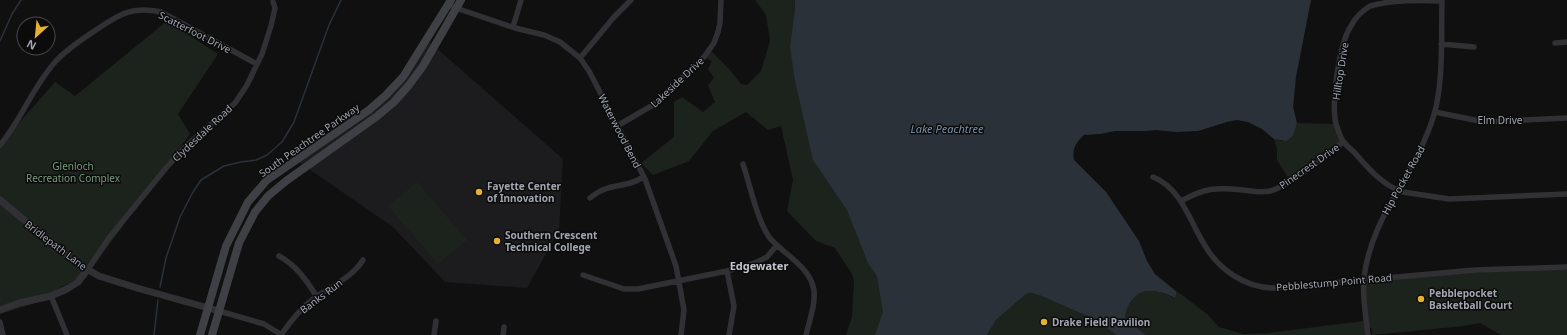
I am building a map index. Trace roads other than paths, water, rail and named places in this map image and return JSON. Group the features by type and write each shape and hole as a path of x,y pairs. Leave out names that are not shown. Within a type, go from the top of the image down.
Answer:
{"main road":[{"name":"South Peachtree Parkway","path":"212,335 239,243 255,212 268,196 286,181 376,117 394,102 423,66 462,0"},
{"name":"South Peachtree Parkway","path":"200,335 226,246 235,226 253,196 267,180 369,110 385,96 403,77 450,2"}],"street":[{"path":"513,27 521,0"},
{"path":"580,58 614,17 631,0"},
{"name":"Lakeside Drive","path":"618,126 653,104 704,57 714,44 718,32 720,24 721,0"},
{"name":"Hilltop Drive","path":"1442,1 1402,0 1379,3 1362,12 1351,25 1346,34 1342,51 1334,104 1336,124 1343,142 1383,181 1398,191 1449,199 1567,194"},
{"name":"Hip Pocket Road","path":"1368,335 1364,280 1367,260 1376,230 1425,141 1435,112 1438,93 1442,1"},
{"name":"Clydesdale Road","path":"88,269 109,238 166,168 186,146 235,103 247,85 257,64 271,26 275,8 273,2"},
{"name":"Waterwood Bend","path":"450,2 458,9 513,27 544,35 560,42 580,58 589,71 643,177 676,266 684,310 681,335"},
{"name":"Scatterfoot Drive","path":"0,145 9,134 32,94 56,61 77,43 126,12 144,9 161,12 257,64"},
{"path":"1555,43 1567,42"},
{"path":"1441,44 1474,47"},
{"name":"Elm Drive","path":"1435,112 1484,122 1567,118"},
{"name":"Pinecrest Drive","path":"1181,201 1194,194 1209,189 1217,188 1263,192 1282,188 1343,142"},
{"path":"743,164 763,226 777,245 800,264 810,275 813,283 815,292 814,303 806,335"},
{"path":"590,198 604,188 637,182 643,177"},
{"name":"Pebblestump Point Road","path":"1153,177 1163,181 1181,201 1204,244 1222,266 1251,285 1260,287 1274,288 1475,270 1567,267"},
{"name":"Bridlepath Lane","path":"0,200 78,264 99,276 219,311"},
{"path":"582,275 614,287 629,290 727,271 755,263 767,257 777,245"},
{"path":"279,256 286,260 303,276 317,297"},
{"name":"Banks Run","path":"282,335 300,311 317,297 354,272 363,260"},
{"path":"0,310 19,303 51,296 78,282 88,269"},
{"path":"727,271 734,306 729,335"},
{"path":"51,296 67,335"},
{"path":"219,311 264,324 282,335"},
{"path":"434,335 436,321"},
{"path":"0,322 4,335"},
{"path":"503,335 504,327"}],"water":[{"name":"Lake Peachtree","path":"795,0 1311,0 1296,77 1293,107 1297,123 1293,136 1286,141 1274,139 1262,129 1248,122 1237,120 1198,131 1115,131 1084,135 1079,140 1074,149 1074,160 1106,192 1139,241 1147,261 1155,274 1177,292 1175,298 1158,292 1143,292 1132,300 1125,317 1145,335 1117,335 1092,318 1042,296 1031,293 1026,294 996,320 987,335 875,335 883,312 877,276 868,263 847,210 813,160 795,81 790,47"}],"waterway":[{"path":"0,41 12,14 21,0"},
{"path":"160,287 166,258 180,217 201,180 224,166 256,160 267,155 282,142 294,122 329,25 341,0"},
{"path":"154,335 158,300"}],"place":[{"name":"Fayette Center of Innovation","path":"479,192"},
{"name":"Southern Crescent Technical College","path":"497,241"},
{"name":"Pebblepocket Basketball Court","path":"1421,299"},
{"name":"Drake Field Pavilion","path":"1044,322"}],"district":[{"name":"Edgewater","path":"759,266"}],"park label":[{"name":"Glenloch Recreation Complex","path":"73,172"}]}
